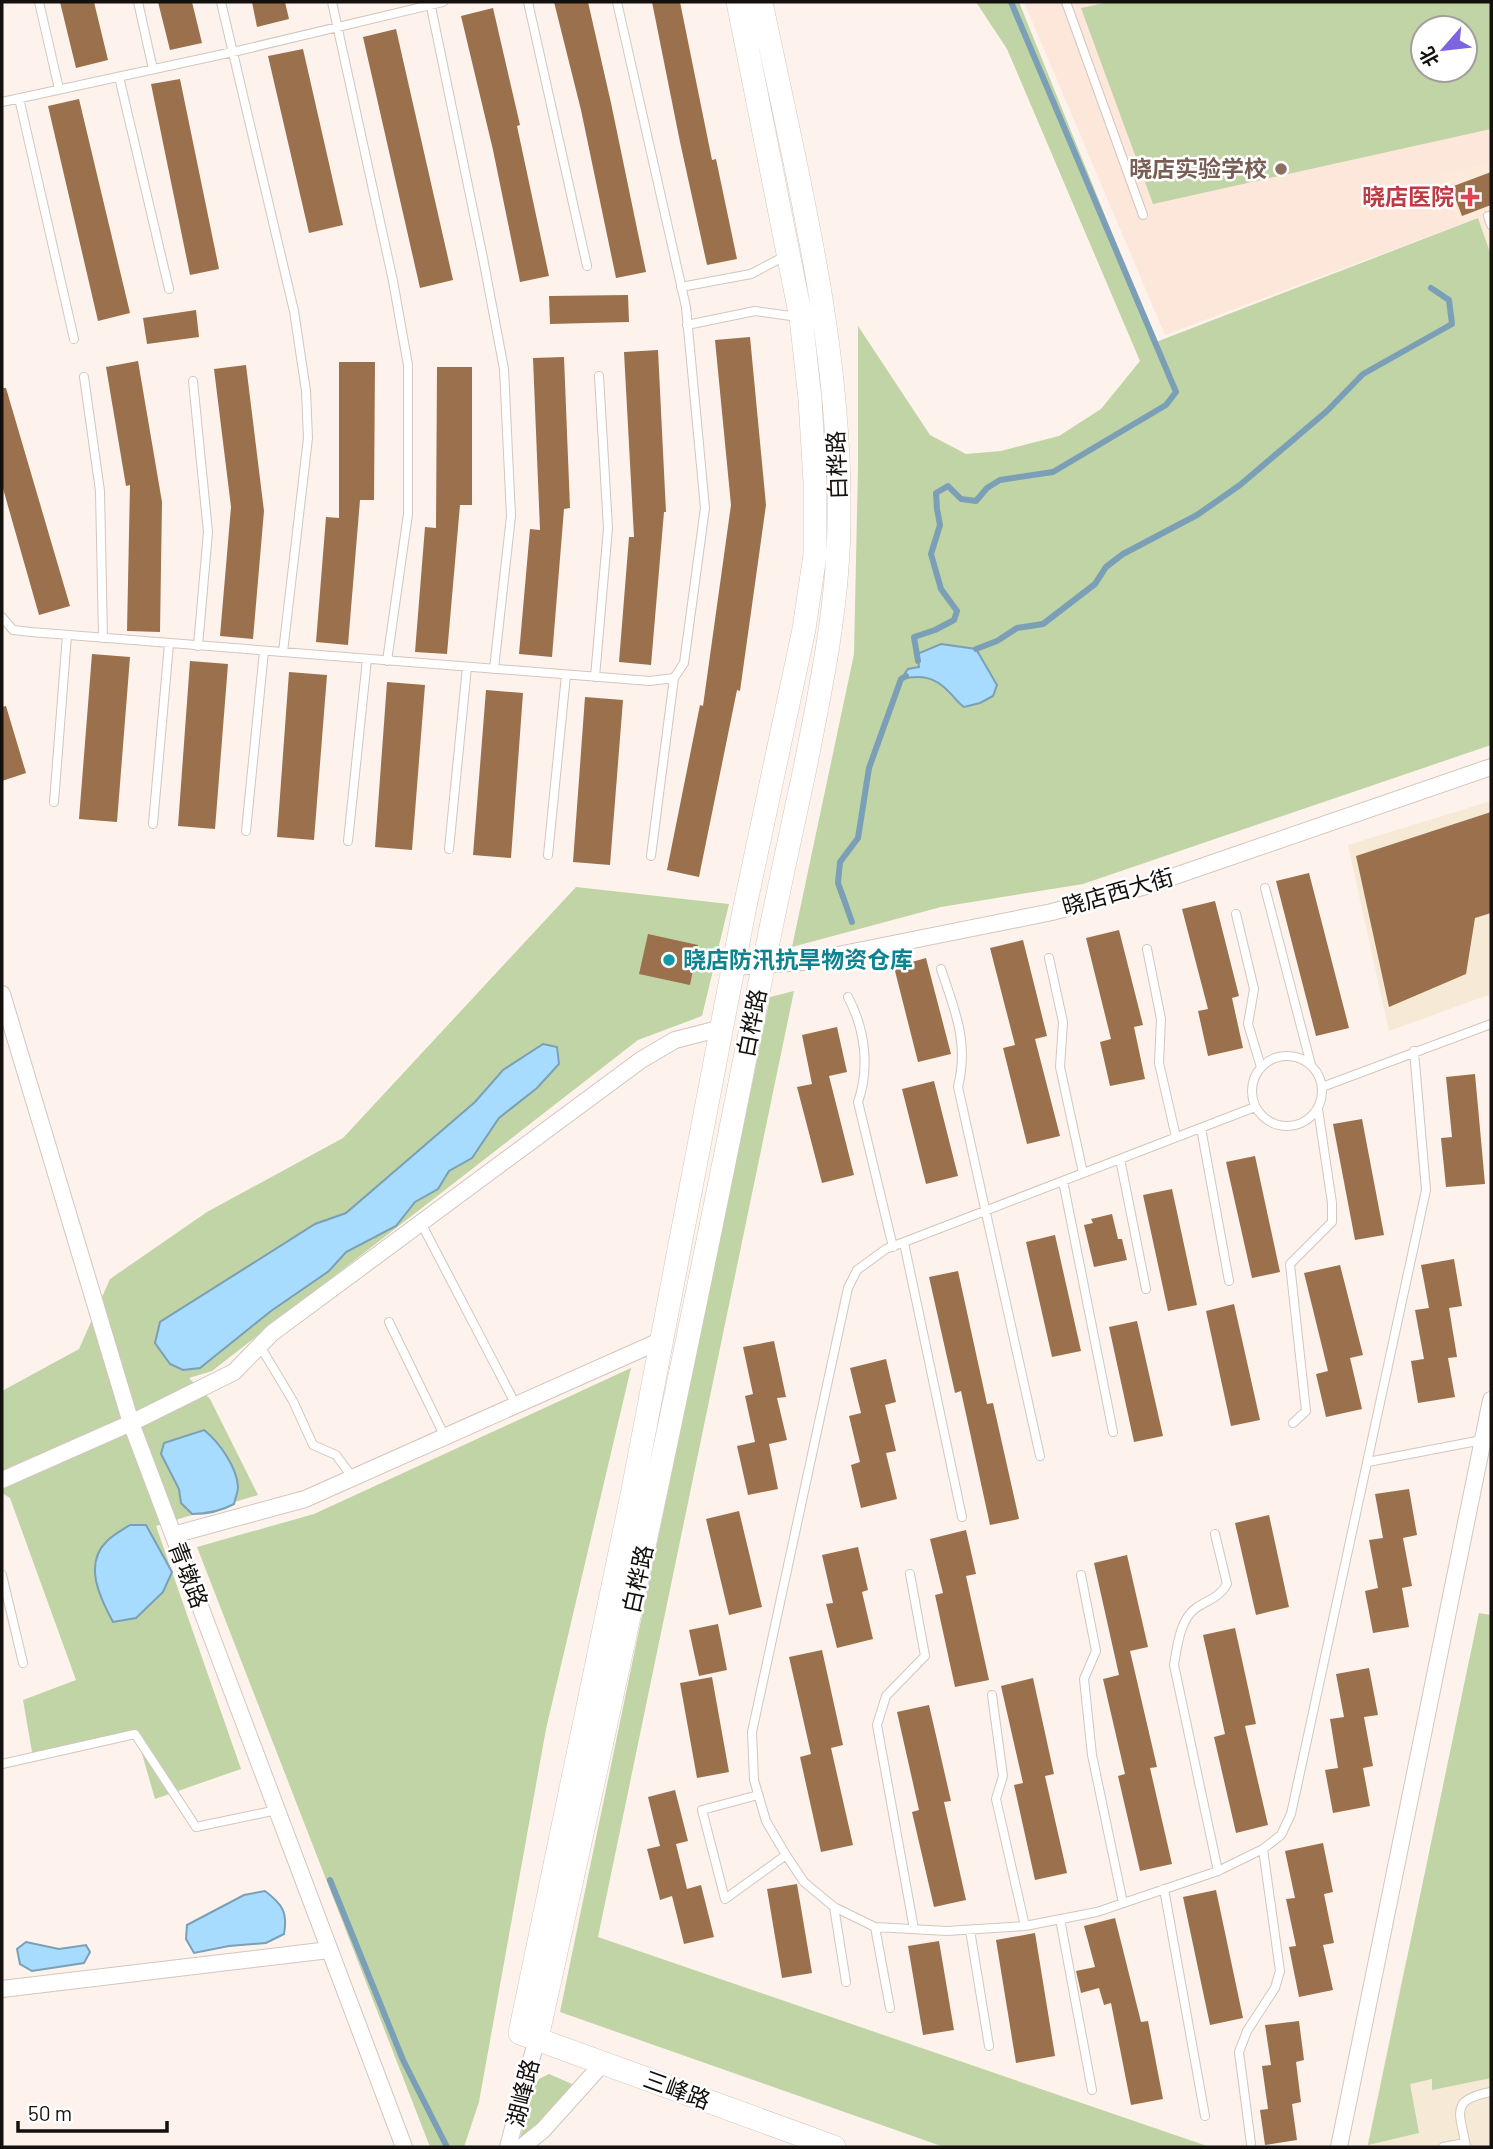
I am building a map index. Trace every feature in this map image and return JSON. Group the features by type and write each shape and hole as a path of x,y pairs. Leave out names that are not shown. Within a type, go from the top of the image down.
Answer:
{"street":[{"name":"白桦路","path":"529,2036 695,1315 827,664 836,577 839,519 838,443 812,316 789,254 738,2"},
{"name":"白桦路","path":"529,2036 733,967 804,629 815,555 816,482 810,399 812,250 761,2"},
{"name":"晓店西大街","path":"733,967 803,962 1052,912 1146,886 1491,767"},
{"name":"青墩路","path":"2,994 131,1423 404,2147"},
{"path":"2,1480 131,1423 234,1372 272,1333 641,1060 674,1041 722,1028"},
{"path":"173,1535 305,1499 662,1340"},
{"path":"1339,2147 1490,1409"},
{"path":"2,1989 329,1950"},
{"name":"三峰路","path":"529,2036 834,2147"},
{"name":"湖峰路","path":"508,2147 529,2036"},
{"path":"522,2147 543,2130 604,2063"}],"lane":[{"path":"39,2 59,89"},
{"path":"138,2 153,69"},
{"path":"221,2 294,311 306,390 308,438 283,652"},
{"path":"332,2 393,281 408,365 408,514 387,660"},
{"path":"2,102 233,52 443,2"},
{"path":"528,2 587,266"},
{"path":"617,2 681,287 705,508 684,663 674,678 651,856"},
{"path":"1066,2 1143,215"},
{"path":"430,3 504,369 511,516 494,669"},
{"path":"119,76 169,289"},
{"path":"19,98 74,339"},
{"path":"1488,216 1491,225"},
{"path":"681,287 751,274 789,254 812,250"},
{"path":"687,324 755,311 812,316"},
{"path":"595,677 608,528 599,376"},
{"path":"84,377 100,491 103,638"},
{"path":"193,381 208,532 198,646"},
{"path":"2,617 13,630 67,635 650,681 674,678"},
{"path":"54,802 67,635"},
{"path":"153,824 169,644"},
{"path":"246,831 264,651"},
{"path":"348,841 367,659"},
{"path":"449,849 467,667"},
{"path":"548,855 566,675"},
{"path":"1265,888 1311,1065"},
{"path":"1236,915 1254,989 1248,1024 1261,1068"},
{"path":"1147,948 1161,1019 1159,1063 1176,1137"},
{"path":"1049,958 1063,1022 1060,1067 1083,1173"},
{"path":"941,969 964,1045 958,1087 1040,1456"},
{"path":"848,997 854,1009 865,1056 864,1083 858,1102 893,1247"},
{"path":"1322,1087 1491,1024"},
{"path":"1255,1107 893,1247 857,1270 848,1288 752,1732 754,1780 766,1821 804,1882 834,1907 875,1927 970,1930 1025,1926 1097,1912 1218,1871 1264,1849 1281,1835 1291,1814 1426,1189 1414,1051"},
{"path":"1289,1056 1301,1058 1311,1065 1322,1087 1318,1109 1311,1118 1290,1127 1268,1122 1255,1107 1251,1093 1252,1082 1261,1068 1276,1057 1289,1056"},
{"path":"1293,1423 1306,1411 1290,1264 1332,1222 1332,1203 1318,1109"},
{"path":"1201,1128 1229,1281"},
{"path":"1120,1159 1146,1289"},
{"path":"1063,1181 1114,1432"},
{"path":"421,1223 516,1405"},
{"path":"904,1243 962,1517"},
{"path":"389,1322 445,1437"},
{"path":"260,1346 293,1401 313,1445 337,1455 353,1478"},
{"path":"1368,1462 1483,1439"},
{"path":"1215,1534 1227,1584 1222,1593 1193,1610 1178,1641 1174,1665 1218,1871"},
{"path":"910,1574 925,1656 886,1696 877,1725 914,1929"},
{"path":"1081,1575 1096,1651 1084,1679 1092,1755 1123,1903"},
{"path":"2,1576 23,1663"},
{"path":"992,1695 1003,1776 996,1799 1025,1926"},
{"path":"2,1764 135,1734 196,1827 276,1810"},
{"path":"758,1795 702,1811 724,1899 786,1855"},
{"path":"1251,2144 1239,2052 1247,2031 1275,1988 1280,1971 1264,1849"},
{"path":"1164,1889 1205,2116"},
{"path":"834,1907 846,1982"},
{"path":"1060,1919 1092,2090"},
{"path":"875,1927 890,2008"},
{"path":"970,1930 989,2046"},
{"path":"1443,2147 1465,2145 1460,2110 1463,2101 1471,2096 1491,2092"}],"shaded area":[{"name":"晓店实验学校","path":"1024,2 1491,2 1491,163 1442,176 1459,225 1165,335"},
{"name":"晓店医院","path":"1491,163 1491,255 1478,218 1459,225 1442,176"},
{"path":"1491,801 1491,994 1389,1031 1348,845"},
{"path":"1491,1948 1491,2147 1367,2147 1406,1959"}],"green space":[{"path":"976,2 1019,2 1156,342 1478,218 1491,255 1491,745 1083,884 941,907 792,947 854,654 858,326 930,435 966,454 1001,451 1059,436 1101,409 1140,361 1007,49"},
{"path":"1109,2 1491,2 1491,129 1153,204 1081,8"},
{"path":"576,887 729,904 702,1016 638,1040 212,1371 189,1378 210,1399 258,1495 156,1526 241,1769 155,1799 136,1733 33,1758 23,1700 76,1680 10,1498 2,1493 2,1391 79,1349 110,1279 207,1212 343,1138"},
{"path":"794,991 598,1937 1210,2147 944,2147 560,2012 770,997"},
{"path":"631,1368 546,1729 479,2102 464,2147 430,2147 197,1547 314,1514"},
{"path":"1479,1613 1491,1615 1491,2078 1432,2090 1432,2079 1410,2084 1419,2133 1368,2145"},
{"path":"549,2074 572,2084 571,2089 532,2132 520,2138 535,2086 539,2079"}],"water":[{"path":"941,644 976,649 997,685 993,696 964,707 943,686 932,680 921,677 901,679 908,669 919,667 917,654"},
{"path":"543,1044 557,1047 559,1064 537,1088 499,1118 472,1158 449,1171 438,1189 415,1202 396,1226 346,1252 329,1271 271,1311 200,1368 183,1370 170,1364 155,1343 160,1322 315,1224 346,1213 475,1102 503,1070"},
{"path":"204,1430 216,1441 231,1463 238,1489 234,1504 214,1512 192,1514 181,1503 179,1489 161,1454 164,1443"},
{"path":"130,1525 146,1525 172,1572 163,1592 136,1618 113,1622 99,1592 96,1560 107,1541"},
{"path":"265,1891 282,1909 285,1920 284,1934 266,1943 229,1946 194,1953 186,1939 187,1925 244,1895"},
{"path":"26,1942 59,1949 86,1945 90,1952 84,1963 32,1971 20,1964 17,1949"}],"building":[{"path":"60,2 94,2 108,60 76,68"},
{"path":"158,2 192,2 202,43 170,50"},
{"path":"252,2 285,2 289,19 257,27"},
{"path":"554,2 588,2 646,272 616,278 581,110"},
{"path":"652,2 680,2 712,160 716,159 737,259 707,265"},
{"path":"493,8 520,125 517,126 549,276 520,282 493,150 461,16"},
{"path":"396,29 453,280 420,288 363,37"},
{"path":"303,49 343,225 309,233 268,56"},
{"path":"180,79 219,269 190,275 151,84"},
{"path":"79,99 130,313 98,321 48,106"},
{"path":"1491,172 1491,205 1462,216 1451,187"},
{"path":"628,295 629,322 550,324 549,296"},
{"path":"196,310 199,337 147,344 143,318"},
{"path":"750,337 766,505 740,691 737,690 699,877 667,870 700,705 703,706 731,505 715,340"},
{"path":"658,350 666,512 651,665 619,662 629,537 634,537 624,352"},
{"path":"564,357 570,508 564,509 552,657 519,654 530,529 540,530 533,358"},
{"path":"138,361 162,502 160,632 127,631 130,485 126,486 106,367"},
{"path":"339,362 375,362 374,500 360,500 348,645 316,642 326,517 339,518"},
{"path":"246,365 264,511 253,639 220,636 231,507 214,369"},
{"path":"437,367 472,367 472,505 460,505 447,654 415,652 425,527 436,528"},
{"path":"2,388 6,388 70,606 39,615 2,485"},
{"path":"92,654 130,657 117,822 79,819"},
{"path":"190,661 228,664 215,829 178,826"},
{"path":"289,672 327,675 314,840 277,837"},
{"path":"387,682 425,685 412,850 375,847"},
{"path":"486,690 523,693 511,858 473,855"},
{"path":"585,697 623,700 610,865 573,862"},
{"path":"6,706 26,773 2,781 2,707"},
{"path":"1491,812 1491,913 1475,918 1466,974 1389,1007 1356,856"},
{"path":"1309,873 1349,1028 1316,1036 1276,881"},
{"path":"1215,901 1239,996 1232,998 1243,1048 1208,1056 1198,1011 1208,1009 1182,909"},
{"path":"1119,930 1143,1025 1134,1027 1145,1079 1110,1086 1100,1042 1111,1039 1086,938"},
{"name":"晓店防汛抗旱物资仓库","path":"648,934 698,945 690,985 639,974"},
{"path":"1023,940 1047,1036 1035,1039 1060,1136 1027,1144 1003,1048 1015,1045 990,948"},
{"path":"926,958 951,1054 918,1062 894,967"},
{"path":"837,1027 847,1072 829,1076 854,1175 822,1183 797,1087 812,1084 802,1035"},
{"path":"1475,1074 1485,1184 1446,1187 1441,1138 1452,1137 1446,1077"},
{"path":"934,1081 958,1176 926,1184 902,1089"},
{"path":"1362,1119 1384,1235 1355,1240 1333,1124"},
{"path":"1255,1156 1280,1272 1252,1278 1226,1162"},
{"path":"1172,1189 1197,1305 1168,1311 1143,1195"},
{"path":"1112,1214 1127,1260 1094,1267 1084,1225 1093,1223 1091,1219"},
{"path":"1055,1235 1081,1351 1052,1357 1026,1242"},
{"path":"1454,1259 1462,1306 1449,1308 1457,1357 1448,1358 1455,1397 1418,1403 1411,1361 1424,1359 1415,1310 1429,1308 1421,1265"},
{"path":"1340,1265 1363,1355 1350,1358 1362,1409 1326,1417 1316,1374 1328,1371 1304,1273"},
{"path":"958,1271 987,1404 993,1403 1019,1519 990,1525 961,1391 955,1393 929,1277"},
{"path":"1234,1304 1260,1420 1231,1426 1206,1311"},
{"path":"1137,1321 1163,1436 1134,1442 1109,1327"},
{"path":"774,1341 786,1397 777,1398 787,1440 769,1444 778,1489 748,1495 737,1446 755,1442 745,1396 753,1394 743,1347"},
{"path":"886,1359 896,1402 885,1405 896,1451 886,1453 897,1499 861,1508 851,1465 860,1462 849,1416 861,1413 850,1368"},
{"path":"1409,1489 1417,1535 1403,1538 1412,1586 1402,1588 1409,1627 1373,1633 1365,1591 1378,1588 1369,1540 1383,1538 1375,1494"},
{"path":"739,1511 762,1607 729,1615 706,1519"},
{"path":"1269,1515 1289,1607 1256,1615 1235,1523"},
{"path":"966,1530 976,1574 966,1576 989,1680 955,1687 935,1595 943,1593 930,1539"},
{"path":"858,1547 868,1590 862,1592 873,1639 837,1648 826,1604 833,1603 822,1555"},
{"path":"1127,1555 1148,1647 1130,1651 1157,1767 1150,1768 1172,1864 1140,1871 1118,1776 1125,1774 1103,1679 1119,1675 1094,1563"},
{"path":"718,1624 727,1670 699,1676 689,1630"},
{"path":"1235,1628 1256,1724 1245,1726 1268,1825 1236,1833 1214,1737 1225,1734 1203,1635"},
{"path":"822,1650 843,1745 831,1748 853,1845 821,1852 800,1757 811,1754 789,1657"},
{"path":"1369,1668 1378,1715 1364,1717 1373,1766 1363,1768 1370,1806 1333,1813 1325,1770 1338,1768 1330,1719 1344,1717 1336,1674"},
{"path":"712,1677 729,1772 697,1778 680,1683"},
{"path":"1033,1678 1054,1774 1045,1776 1067,1873 1035,1880 1014,1785 1023,1783 1001,1686"},
{"path":"929,1705 951,1801 944,1802 966,1900 934,1907 912,1812 919,1810 897,1712"},
{"path":"675,1790 688,1841 676,1844 687,1889 701,1885 714,1937 684,1944 672,1896 660,1900 647,1849 660,1846 648,1797"},
{"path":"1323,1843 1333,1892 1324,1894 1334,1943 1323,1945 1333,1990 1299,1997 1289,1947 1296,1946 1286,1899 1295,1898 1285,1851"},
{"path":"797,1884 812,1973 782,1978 767,1889"},
{"path":"1216,1890 1243,2018 1210,2025 1183,1897"},
{"path":"1115,1918 1141,2022 1148,2021 1163,2099 1131,2105 1111,2003 1104,2005 1099,1988 1081,1993 1076,1971 1095,1967 1084,1926"},
{"path":"1035,1933 1055,2056 1016,2063 996,1940"},
{"path":"939,1941 954,2030 923,2035 908,1946"},
{"path":"1299,2021 1304,2060 1296,2062 1301,2102 1292,2104 1297,2140 1265,2145 1260,2110 1268,2109 1262,2066 1271,2065 1265,2025"}],"waterway":[{"path":"918,661 914,637 954,620 957,611 941,589 931,554 940,525 936,493 948,486 961,499 976,501 987,488 1000,480 1053,472 1166,405 1176,392 1011,2"},
{"path":"976,649 997,641 1017,628 1043,624 1095,584 1106,567 1123,554 1197,515 1240,485 1327,411 1363,374 1452,324 1449,300 1431,288"},
{"path":"852,922 838,883 840,862 858,838 869,768 901,679 906,676"},
{"path":"330,1880 403,2060 447,2147"}],"place":[{"name":"晓店实验学校","path":"1281,169"},
{"name":"晓店医院","path":"1470,197"},
{"name":"晓店防汛抗旱物资仓库","path":"669,960"}]}
